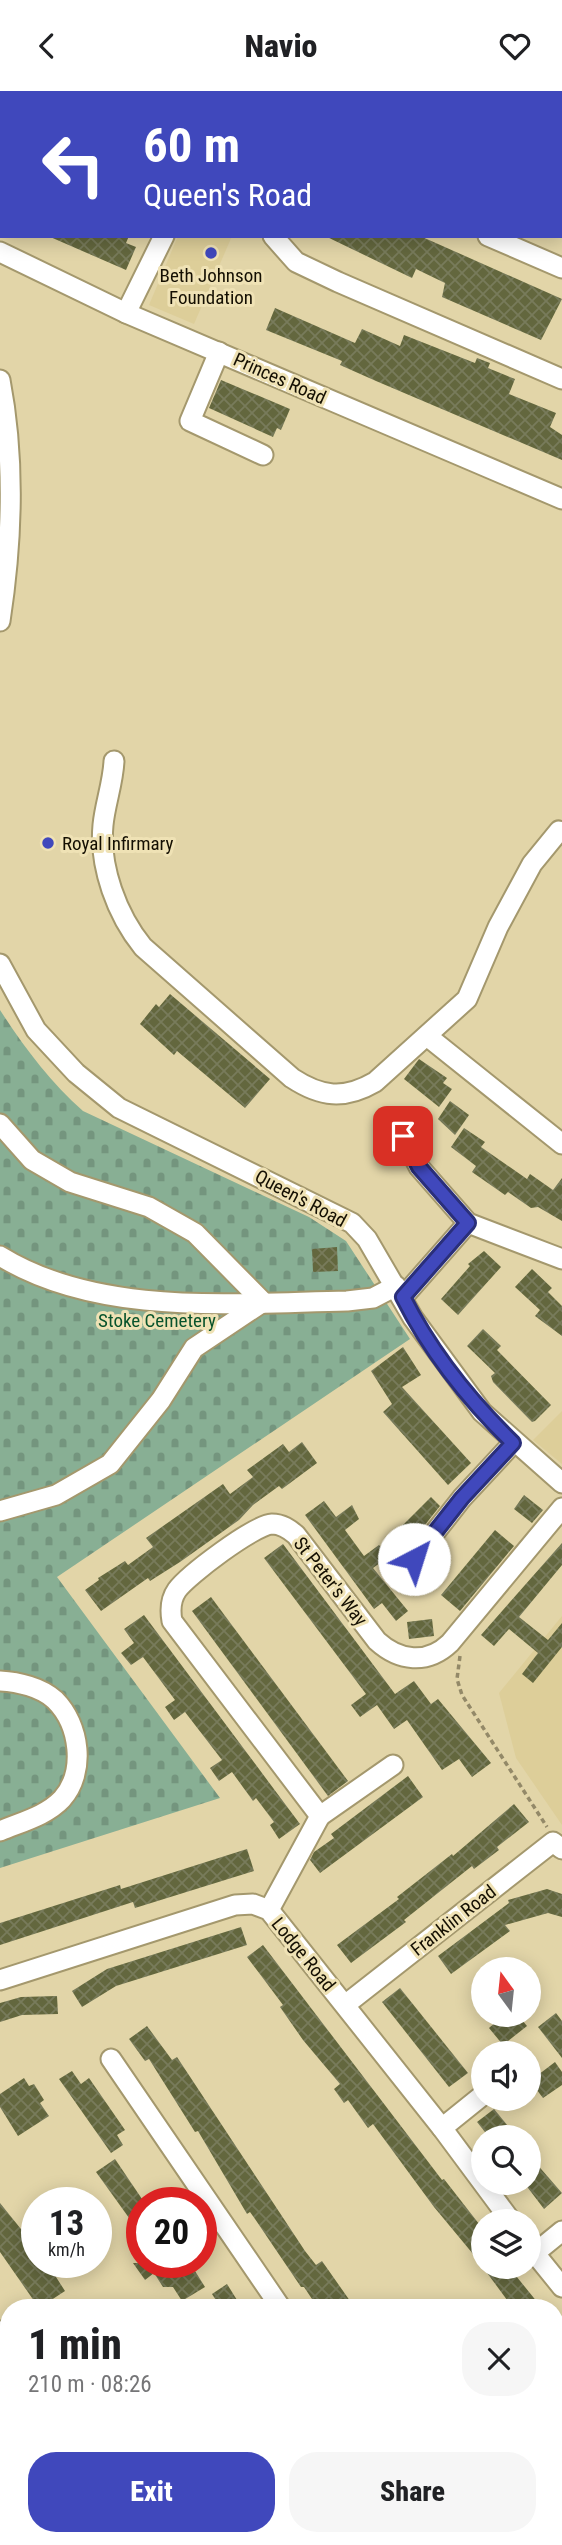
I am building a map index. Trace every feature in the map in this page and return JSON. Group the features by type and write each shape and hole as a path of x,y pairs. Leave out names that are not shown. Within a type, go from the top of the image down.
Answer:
{"street":[{"path":"127,313 162,238"},
{"path":"275,238 296,262 562,379"},
{"path":"493,238 562,268"},
{"name":"Princes Road","path":"0,252 127,313 562,499"},
{"path":"219,352 190,421 262,455"},
{"path":"0,380 8,436 5,512 7,579 0,621"},
{"path":"114,761 103,829 110,881 123,918 143,947 292,1078 322,1093 338,1096 358,1092 375,1082 467,999 498,927 532,864 562,832"},
{"name":"Queen's Road","path":"0,964 36,1030 86,1082 119,1108 352,1223 367,1239 400,1291 413,1318 482,1412 513,1443 562,1483"},
{"path":"427,1036 562,1145"},
{"path":"3,1134 32,1160 70,1182 149,1207 195,1233 263,1302"},
{"path":"403,1136 414,1170 468,1223 562,1259"},
{"path":"0,1256 22,1269 64,1286 106,1295 151,1300 263,1302 373,1298 400,1291 468,1223"},
{"path":"0,1511 56,1495 110,1464 161,1401 194,1348 263,1302"},
{"path":"414,1559 462,1498 513,1443"},
{"name":"St Peter's Way","path":"320,1816 172,1621 170,1607 176,1592 186,1580 256,1529 270,1524 285,1527 296,1535 377,1641 391,1654 422,1658 440,1652 450,1643 562,1508"},
{"path":"0,1681 27,1686 55,1700 67,1717 77,1748 72,1783 62,1798 36,1816 0,1831"},
{"path":"269,1910 320,1816 393,1765"},
{"name":"Franklin Road","path":"345,2005 558,1846"},
{"name":"Lodge Road","path":"0,1980 235,1905 253,1904 269,1910 442,2128 502,2209"},
{"path":"111,2059 275,2299"},
{"path":"442,2128 471,2105"},
{"path":"541,2243 562,2231"},
{"path":"541,2261 562,2287"}],"path":[{"path":"450,1643 461,1656 457,1679 462,1695 558,1846"}],"shaded area":[{"path":"177,238 231,238 194,324 149,305"},
{"path":"562,1411 562,1464 533,1440"},
{"path":"562,1616 562,1825 516,1758 499,1693"}],"green space":[{"name":"Stoke Cemetery","path":"0,1010 38,1064 83,1111 309,1217 346,1241 410,1339 57,1577 220,1798 0,1868"}],"building":[{"path":"53,238 128,238 126,243 136,247 126,270"},
{"path":"329,238 425,238 562,299 541,340 442,297 445,283 416,269 412,278"},
{"path":"275,308 355,343 362,329 400,346 404,335 475,363 477,358 490,363 488,368 515,379 509,394 556,413 550,427 562,435 562,460 376,381 340,365 342,361 266,330"},
{"path":"221,380 290,409 281,430 277,428 273,437 209,408"},
{"path":"170,994 270,1079 245,1108 177,1051 174,1055 140,1024 156,1004 159,1007"},
{"path":"419,1059 447,1078 443,1083 452,1089 439,1107 404,1079"},
{"path":"450,1101 469,1115 455,1135 438,1119"},
{"path":"464,1128 485,1142 481,1147 527,1179 530,1174 553,1190 562,1178 562,1221 538,1207 531,1208 508,1192 505,1195 472,1172 476,1166 451,1147"},
{"path":"337,1247 338,1271 313,1272 312,1249"},
{"path":"484,1251 501,1267 458,1315 441,1299 470,1266 468,1264"},
{"path":"532,1269 552,1288 548,1292 562,1306 562,1336 535,1316 540,1310 515,1287"},
{"path":"483,1329 501,1346 497,1350 551,1405 535,1421 532,1422 493,1382 491,1376 495,1373 467,1346"},
{"path":"403,1347 421,1375 402,1387 471,1463 448,1485 383,1412 392,1404 371,1371"},
{"path":"302,1442 317,1463 282,1489 279,1486 253,1505 239,1520 180,1562 150,1581 148,1578 101,1611 85,1590 99,1580 98,1578 125,1561 128,1565 153,1547 146,1538 223,1484 230,1494 253,1477 247,1470 283,1444 289,1452"},
{"path":"524,1495 543,1510 532,1523 514,1509"},
{"path":"431,1497 440,1506 409,1545 407,1543 373,1568 408,1611 396,1621 382,1603 374,1609 305,1515 324,1501 336,1517 352,1505 359,1519 345,1530 364,1556 379,1545 381,1547"},
{"path":"495,1530 514,1546 460,1611 441,1595"},
{"path":"562,1543 562,1565 519,1617 548,1640 562,1623 562,1647 533,1683 522,1674 538,1653 509,1629 494,1646 481,1635"},
{"path":"283,1544 395,1694 414,1681 431,1704 438,1699 491,1763 472,1777 459,1759 442,1770 407,1720 394,1729 377,1705 360,1717 351,1705 366,1694 264,1558"},
{"path":"211,1597 348,1781 328,1796 192,1611"},
{"path":"144,1615 300,1824 279,1839 270,1825 274,1822 256,1798 253,1801 232,1772 219,1781 210,1768 222,1760 185,1712 174,1720 165,1707 175,1700 143,1657 131,1665 121,1653 134,1643 124,1629"},
{"path":"432,1619 434,1636 409,1639 407,1622"},
{"path":"408,1776 423,1797 320,1873 310,1860 314,1852 334,1838 331,1834"},
{"path":"514,1804 529,1822 497,1847 499,1850 474,1869 472,1866 404,1920 406,1922 351,1963 337,1945 399,1899 397,1897 452,1854 453,1856"},
{"path":"247,1849 254,1871 135,1908 133,1902 0,1945 0,1923 120,1885 121,1889"},
{"path":"547,1889 562,1894 562,1917 548,1913 505,1925 510,1931 451,1974 438,1956 509,1903 508,1900"},
{"path":"241,1927 247,1945 116,1986 82,2007 72,1991 107,1969"},
{"path":"263,1945 442,2180 444,2179 471,2214 471,2252 434,2207 373,2124 368,2128 348,2100 344,2103 334,2089 340,2084 303,2040 280,2007 283,2005 247,1957"},
{"path":"400,1988 468,2073 449,2087 382,2002"},
{"path":"57,1996 58,2014 22,2015 0,2022 0,2003 21,1997"},
{"path":"556,2013 562,2021 562,2058 538,2027"},
{"path":"147,2026 172,2060 177,2057 305,2251 316,2265 322,2261 349,2299 312,2299 304,2287 301,2287 250,2212 247,2214 198,2131 195,2132 149,2059 145,2061 129,2039"},
{"path":"526,2027 508,2041 500,2041 489,2028"},
{"path":"555,2062 562,2072 562,2085 543,2098 541,2095 541,2073"},
{"path":"72,2071 81,2084 89,2078 125,2130 117,2135 123,2145 111,2153 59,2079"},
{"path":"24,2078 29,2086 34,2084 44,2100 40,2103 49,2116 18,2136 0,2107 0,2094"},
{"path":"491,2111 496,2111 507,2125 479,2125 477,2122"},
{"path":"115,2159 134,2187 126,2187 126,2214 112,2194 112,2187 107,2187 96,2172"},
{"path":"541,2169 562,2193 544,2209 533,2195 541,2195"},
{"path":"0,2203 21,2229 21,2278 57,2278 65,2291 53,2299 33,2299 0,2252"},
{"path":"157,2278 199,2278 205,2287 181,2299 173,2287 163,2287"},
{"path":"492,2279 519,2279 535,2299 506,2299"},
{"path":"227,2284 236,2299 215,2299 212,2294"}],"place":[{"name":"Beth Johnson Foundation","path":"211,253"},
{"name":"Royal Infirmary","path":"48,843"}],"route":[{"path":"403,1136 419,1167 468,1223 403,1297 413,1318 443,1361 482,1412 513,1443 462,1498 414,1559"}]}
